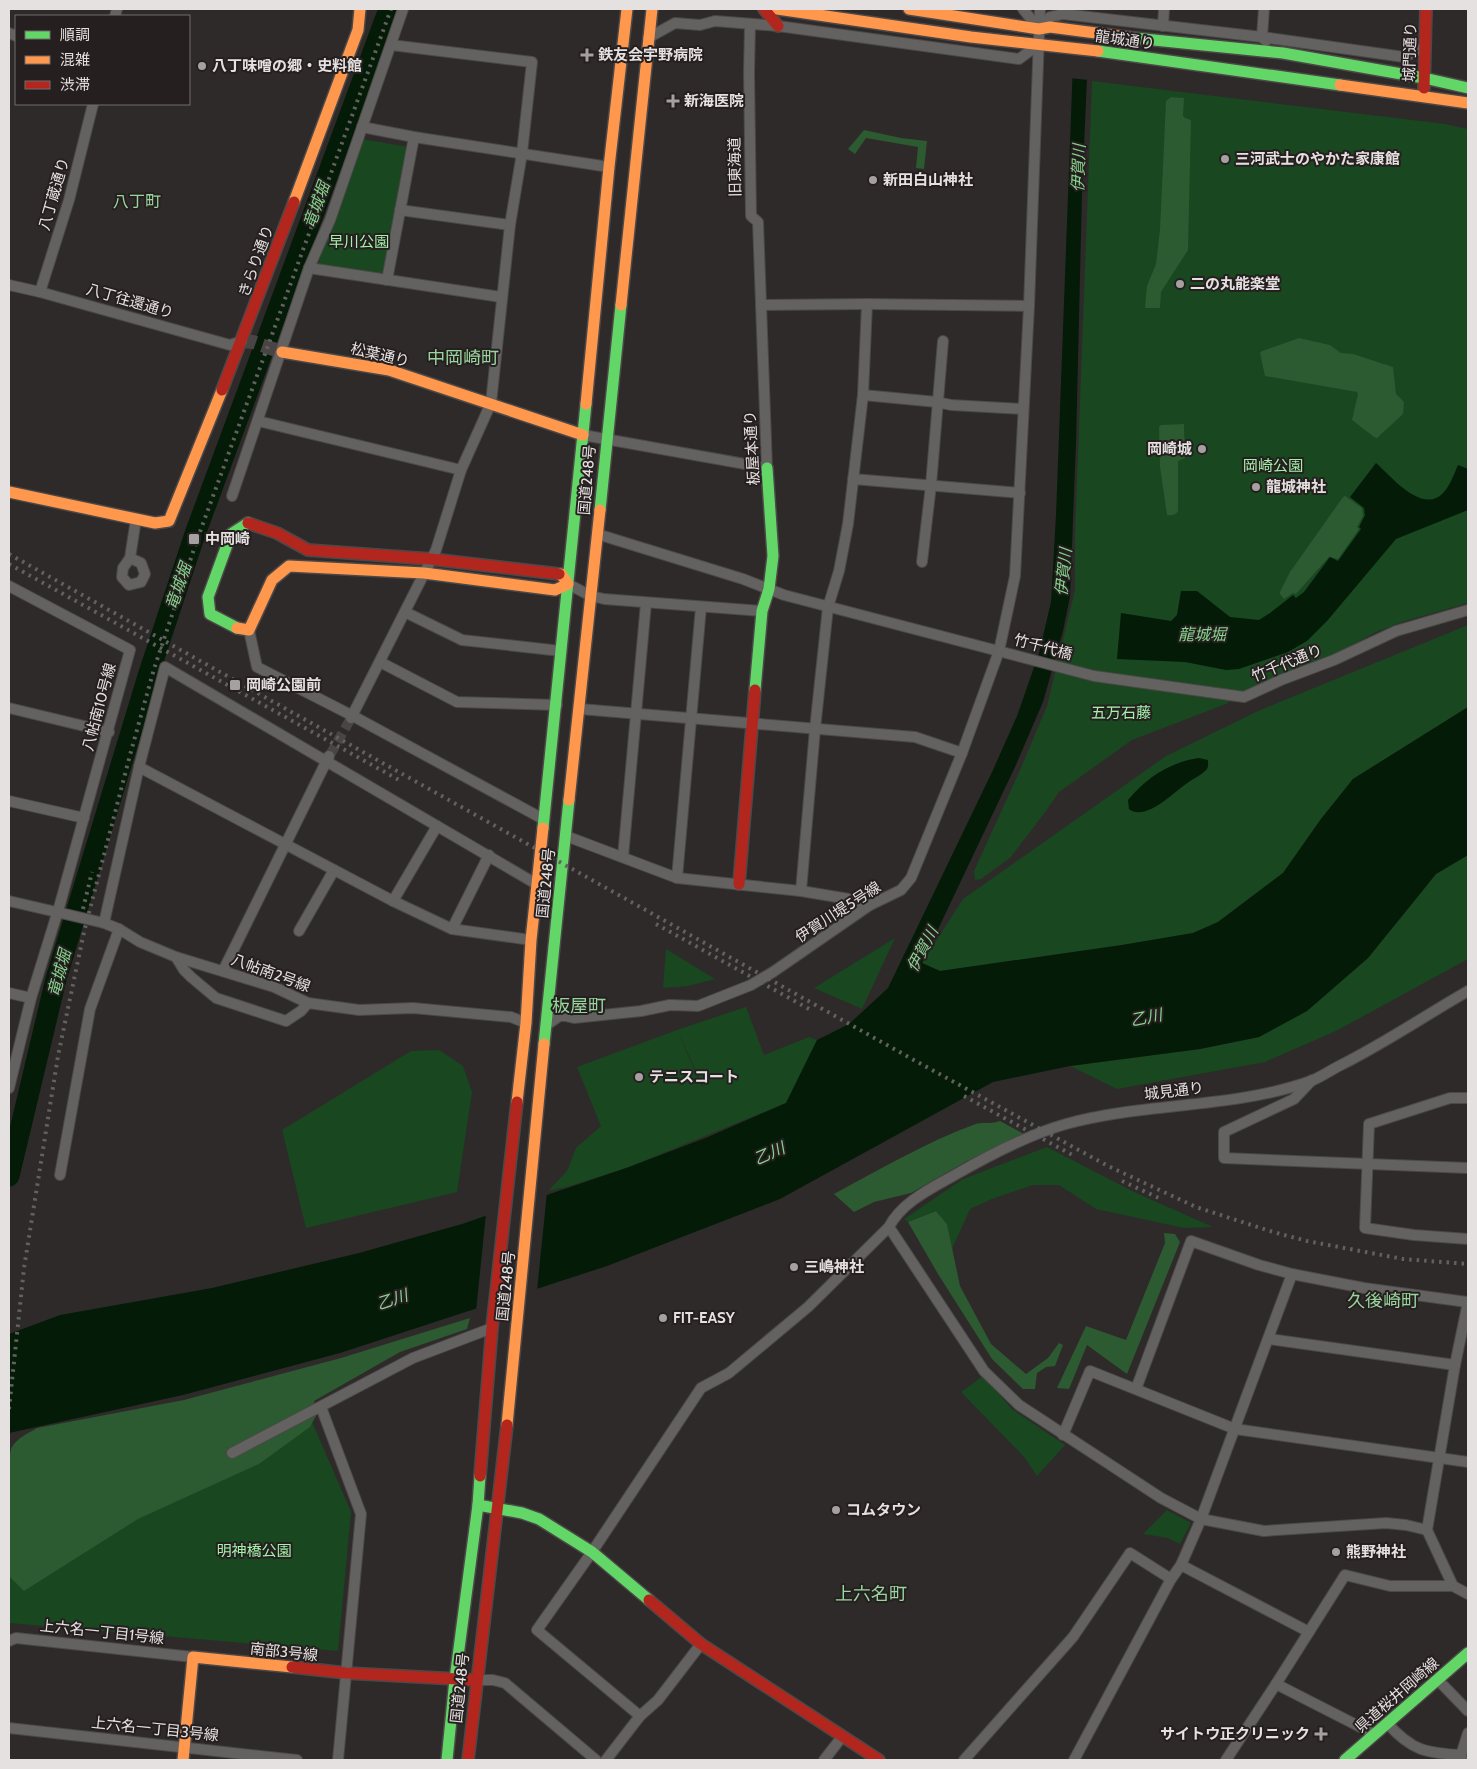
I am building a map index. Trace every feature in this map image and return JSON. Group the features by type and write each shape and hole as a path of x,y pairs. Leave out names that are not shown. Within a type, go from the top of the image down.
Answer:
{"main road":[{"name":"きらり通り","path":"136,519 155,523 170,521 242,340 358,30 360,9"},
{"name":"国道248号","path":"447,1760 455,1679 478,1505 492,1328 526,1022 531,940 538,885 543,819 557,705 609,167 627,9"},
{"name":"国道248号","path":"468,1760 518,1324 598,534 606,438 623,296 652,9"},
{"path":"764,9 778,26"},
{"name":"龍城通り","path":"777,9 971,37 1112,53 1285,78 1461,100 1468,103"},
{"name":"龍城通り","path":"909,9 1046,24 1112,36 1283,53 1467,86"},
{"name":"城門通り","path":"1424,95 1426,9"},
{"name":"松葉通り","path":"282,352 389,370 583,435"},
{"name":"板屋本通り","path":"762,611 769,589 773,556 768,468"},
{"path":"9,492 136,519"},
{"path":"248,523 277,533 308,550 431,559 561,574 568,584 554,590 424,573 289,566 272,580 249,630 237,628 210,614 208,597 231,534 248,523"},
{"path":"739,884 762,611"},
{"path":"478,1505 522,1513 539,1519 592,1552 701,1644 879,1760"},
{"name":"県道桜井岡崎線","path":"1345,1760 1468,1653"},
{"path":"183,1760 192,1657"},
{"name":"南部3号線","path":"192,1657 346,1673 476,1680"}],"street":[{"path":"232,496 310,268 330,220 403,9"},
{"path":"1023,9 1046,24 1063,14 1404,57 1425,47"},
{"name":"伊賀川堤5号線","path":"548,1024 561,1015 574,1018 641,1011 670,1005 698,1006 751,985 870,905 901,890 911,878 962,753 999,651 1014,576 1046,24 1040,9"},
{"path":"1163,26 1164,9"},
{"path":"1262,38 1264,9"},
{"path":"648,38 675,23 700,25 715,21 778,26 1019,59 1044,45"},
{"name":"旧東海道","path":"750,24 751,216 758,222 761,305"},
{"path":"1262,38 1283,53"},
{"path":"352,717 436,550 461,470 491,403 510,226 522,153 532,62 391,45"},
{"name":"八丁蔵通り","path":"40,292 69,200 93,105"},
{"path":"362,127 414,137 609,167"},
{"path":"387,280 414,137"},
{"path":"400,210 510,226"},
{"path":"310,268 502,297"},
{"name":"八丁往還通り","path":"9,285 230,345 242,340"},
{"path":"801,891 828,607 840,571 863,395 867,304"},
{"path":"761,305 1029,306"},
{"name":"板屋本通り","path":"761,305 768,468"},
{"path":"922,562 931,485 942,341"},
{"path":"863,395 938,402 951,405 1023,409"},
{"path":"258,421 461,470"},
{"path":"583,435 768,468"},
{"path":"853,479 1020,493"},
{"path":"130,558 136,519"},
{"name":"竹千代橋","path":"598,534 734,576 784,595 1080,672"},
{"path":"568,584 591,596 646,603 762,611"},
{"name":"八帖南10号線","path":"9,586 130,650 84,818 61,913"},
{"path":"623,857 646,603"},
{"path":"677,878 700,607"},
{"name":"竹千代通り","path":"1080,672 1094,676 1244,697 1281,680 1334,660 1396,631 1468,610"},
{"path":"405,612 462,640 561,651"},
{"path":"249,630 256,667 543,819"},
{"path":"380,662 457,702 557,705"},
{"path":"100,922 165,667 328,758 437,826 538,885"},
{"path":"9,708 109,732"},
{"path":"580,709 915,737 962,753"},
{"path":"223,971 328,758"},
{"path":"139,767 392,901 452,929 531,940"},
{"path":"9,801 84,818"},
{"path":"392,901 437,826"},
{"path":"566,836 677,878 801,891 850,899 870,905"},
{"path":"452,929 489,855"},
{"path":"299,931 334,870"},
{"name":"八帖南2号線","path":"9,901 100,922 119,929 140,942 176,956 283,990 308,1003 359,1010 413,1008 511,1017 526,1022"},
{"path":"9,1083 31,998 61,913"},
{"path":"60,1175 90,1010 119,929"},
{"path":"176,956 184,970 216,998 286,1021 301,1011 308,1003"},
{"name":"城見通り","path":"640,1716 537,1630 592,1552 701,1388 729,1373 808,1307 889,1227 895,1216 924,1192 980,1160 1035,1135 1065,1124 1122,1113 1253,1097 1312,1080 1361,1055 1468,991"},
{"path":"9,993 31,998"},
{"path":"1312,1080 1294,1099 1224,1132 1224,1158 1468,1168"},
{"path":"1468,1098 1450,1098 1369,1124 1365,1228 1414,1235 1468,1239"},
{"path":"889,1227 984,1371 1019,1404 1063,1435 1161,1498 1201,1519 1264,1531 1386,1522 1406,1524 1427,1530"},
{"path":"1136,1389 1191,1241 1292,1274 1364,1288 1468,1302 1455,1365 1427,1530 1453,1586"},
{"path":"1074,1760 1181,1565 1201,1519 1292,1274"},
{"path":"232,1453 413,1358 492,1328"},
{"path":"1269,1340 1455,1365"},
{"path":"1063,1435 1090,1371 1235,1429 1468,1462"},
{"path":"321,1407 361,1514 338,1760"},
{"path":"964,1760 1074,1637 1130,1554 1172,1579"},
{"path":"1181,1565 1309,1632"},
{"path":"1226,1760 1345,1575 1390,1586 1453,1586 1468,1594"},
{"name":"上六名一丁目1号線","path":"9,1641 16,1638 192,1657"},
{"path":"606,1760 640,1716 658,1700 701,1644"},
{"path":"476,1680 493,1680 505,1683 596,1760"},
{"path":"1438,1680 1468,1711"},
{"path":"1276,1684 1374,1734"},
{"path":"1387,1723 1396,1733 1417,1748 1431,1753 1462,1757 1468,1733"},
{"name":"上六名一丁目3号線","path":"9,1728 297,1760"},
{"path":"824,1760 842,1737"}],"green space":[{"name":"岡崎公園","path":"1092,81 1445,124 1468,129 1468,603 1405,621 1376,632 1333,656 1244,692 1226,704 1132,740 1059,792 1010,858 981,879 975,880 974,871 1047,706 1075,590 1075,536"},
{"path":"1171,97 1184,98 1183,116 1191,120 1188,250 1161,292 1160,308 1145,308 1147,286 1156,264 1160,229 1166,101"},
{"path":"864,130 901,138 927,141 924,169 916,168 918,147 866,138 855,154 848,149"},
{"name":"早川公園","path":"362,139 408,147 385,277 317,267"},
{"path":"1299,338 1330,345 1341,353 1353,354 1393,367 1396,394 1404,402 1403,414 1377,438 1352,420 1357,392 1265,376 1260,353"},
{"path":"1184,424 1185,458 1178,461 1178,511 1174,515 1167,515 1160,467 1159,427 1161,425"},
{"path":"1345,496 1362,508 1363,516 1357,527 1359,529 1338,559 1329,557 1296,594 1293,593 1284,599 1280,592 1290,572"},
{"path":"1468,625 1468,707 1353,779 1321,819 1283,873 1218,922 1193,933 940,971 922,963 963,899 1166,756 1258,711"},
{"path":"1468,855 1468,959 1336,1031 1265,1062 1117,1089 1070,1066 1200,1049 1259,1037 1307,1011 1368,958 1436,874"},
{"path":"895,938 862,1009 814,988"},
{"path":"666,949 715,979 688,986 663,988"},
{"path":"746,1007 764,1055 809,1037 817,1040 786,1103 629,1167 548,1191 567,1171 576,1148 601,1126 577,1067 677,1030","holes":["677,1030 703,1086 702,1087"]},
{"path":"439,1050 463,1066 472,1092 457,1192 306,1228 282,1130 411,1051"},
{"path":"1000,1121 1024,1134 967,1161 911,1193 874,1202 854,1212 834,1194 955,1132 976,1124"},
{"path":"1047,1147 1134,1192 1213,1227 1184,1228 1096,1209 1059,1185 1033,1185 992,1199 970,1209 952,1249 947,1224 936,1211 908,1222 904,1219 963,1179"},
{"path":"936,1211 947,1224 960,1286 991,1344 1026,1374 1048,1358 1059,1343 1063,1345 1055,1366 1046,1367 1037,1373 1035,1389 1023,1389 992,1359 938,1274 908,1222"},
{"path":"1164,1233 1175,1234 1180,1242 1127,1374 1087,1345 1069,1389 1057,1388 1086,1326 1126,1340 1165,1243"},
{"path":"470,1318 467,1329 400,1352 314,1401 317,1414 310,1427 259,1464 138,1519 24,1591 9,1576 8,1488 10,1455 12,1447 17,1441 37,1428 184,1400 341,1358"},
{"path":"983,1376 1012,1409 1065,1445 1037,1476 1025,1458 961,1392"},
{"name":"明神橋公園","path":"310,1417 351,1512 338,1651 9,1623 9,1569"},
{"path":"1167,1510 1191,1523 1180,1544 1168,1538 1143,1534"}],"water":[{"path":"1075,9 1090,9 1082,193 1070,597 1063,631 1043,702 1015,767 922,963 940,971 1193,933 1218,922 1283,873 1321,819 1353,779 1468,707 1468,855 1436,874 1368,958 1307,1011 1259,1037 1200,1049 1070,1066 993,1082 780,1199 607,1266 340,1353 183,1395 9,1433 9,1334 60,1315 212,1288 359,1253 462,1224 629,1167 708,1137 786,1103 817,1040 849,1024 888,988 1017,716 1039,653 1051,602"},
{"name":"龍城堀","path":"1376,463 1407,491 1417,497 1426,499 1435,499 1443,493 1458,465 1468,469 1468,510 1396,539 1327,621 1307,641 1288,652 1239,669 1226,670 1185,662 1117,659 1121,613 1171,621 1177,615 1181,591 1197,591 1230,617 1259,620 1293,595 1296,598 1304,592 1330,557 1338,561 1361,529 1359,527 1365,515 1364,508 1350,497"},
{"path":"1199,758 1208,760 1207,769 1159,805 1143,812 1129,809 1128,800 1159,772 1178,763"}],"pier":[{"path":"1072,9 1092,9 1089,80 1069,78"},
{"path":"547,1192 537,1291 476,1311 486,1214"}],"waterway":[{"name":"竜城堀","path":"9,1176 56,979 149,673 195,534 389,9"}],"tunnel":[{"path":"242,341 253,342 282,352"},
{"path":"330,755 351,718"}],"railway":[{"path":"9,1409 24,1268 58,1056 84,932 130,755 154,669 197,540 391,9"},
{"path":"9,554 912,1059 1108,1166 1196,1207 1273,1232 1307,1241 1403,1259 1468,1264"},
{"path":"9,564 399,780"},
{"path":"83,909 92,872"},
{"path":"656,924 809,1009"},
{"path":"964,1096 1076,1157"},
{"path":"1122,1181 1161,1199"}],"traffic: fast":[{"path":"1134,38 1283,53 1424,78 1468,88"},
{"path":"1098,51 1340,85"},
{"path":"600,510 621,305"},
{"path":"543,828 586,404"},
{"path":"755,690 762,611 769,589 773,556 767,468"},
{"path":"237,628 210,614 208,597 231,534 248,523"},
{"path":"544,1044 569,800"},
{"path":"447,1760 480,1476"},
{"path":"478,1505 522,1513 539,1519 592,1552 649,1600"},
{"path":"1345,1760 1468,1653"}],"traffic: slow":[{"path":"294,202 358,30 360,9"},
{"path":"586,404 609,167 627,9"},
{"path":"621,305 652,9"},
{"path":"777,9 971,37 1098,51"},
{"path":"909,9 1039,29 1050,27 1134,38"},
{"path":"1340,85 1468,103"},
{"path":"282,352 389,370 583,435"},
{"path":"9,492 155,523 169,521 222,390"},
{"path":"569,800 600,510"},
{"path":"237,628 249,630 272,580 289,566 424,573 555,590 568,584 559,574"},
{"path":"517,1102 543,828"},
{"path":"507,1425 544,1044"},
{"path":"183,1760 193,1657 292,1667"}],"traffic: jam":[{"path":"764,9 778,26"},
{"path":"1424,88 1426,9"},
{"path":"222,390 294,202"},
{"path":"248,523 277,533 308,550 431,559 559,574"},
{"path":"739,884 755,690"},
{"path":"480,1476 492,1328 517,1102"},
{"path":"468,1760 507,1425"},
{"path":"649,1600 701,1644 879,1760"},
{"path":"292,1667 346,1673 476,1680"}],"place":[{"name":"鉄友会宇野病院","path":"587,55"},
{"name":"八丁味噌の郷・史料館","path":"202,66"},
{"name":"新海医院","path":"673,101"},
{"name":"三河武士のやかた家康館","path":"1225,159"},
{"name":"新田白山神社","path":"873,180"},
{"name":"二の丸能楽堂","path":"1180,284"},
{"name":"岡崎城","path":"1202,449"},
{"name":"龍城神社","path":"1256,487"},
{"name":"中岡崎","path":"194,539"},
{"name":"岡崎公園前","path":"235,685"},
{"name":"テニスコート","path":"639,1077"},
{"name":"三嶋神社","path":"794,1267"},
{"name":"FIT-EASY","path":"663,1318"},
{"name":"コムタウン","path":"836,1510"},
{"name":"熊野神社","path":"1336,1552"},
{"name":"サイトウ正クリニック","path":"1321,1734"}],"district":[{"name":"八丁町","path":"137,201"},
{"name":"中岡崎町","path":"463,358"},
{"name":"板屋町","path":"579,1006"},
{"name":"久後崎町","path":"1383,1301"},
{"name":"上六名町","path":"871,1594"}],"water label":[{"name":"伊賀川","path":"1078,168"},
{"name":"伊賀川","path":"1063,572"},
{"name":"伊賀川","path":"922,949"},
{"name":"乙川","path":"1146,1017"},
{"name":"乙川","path":"769,1153"},
{"name":"乙川","path":"392,1299"}],"park label":[{"name":"五万石藤","path":"1121,713"}]}
